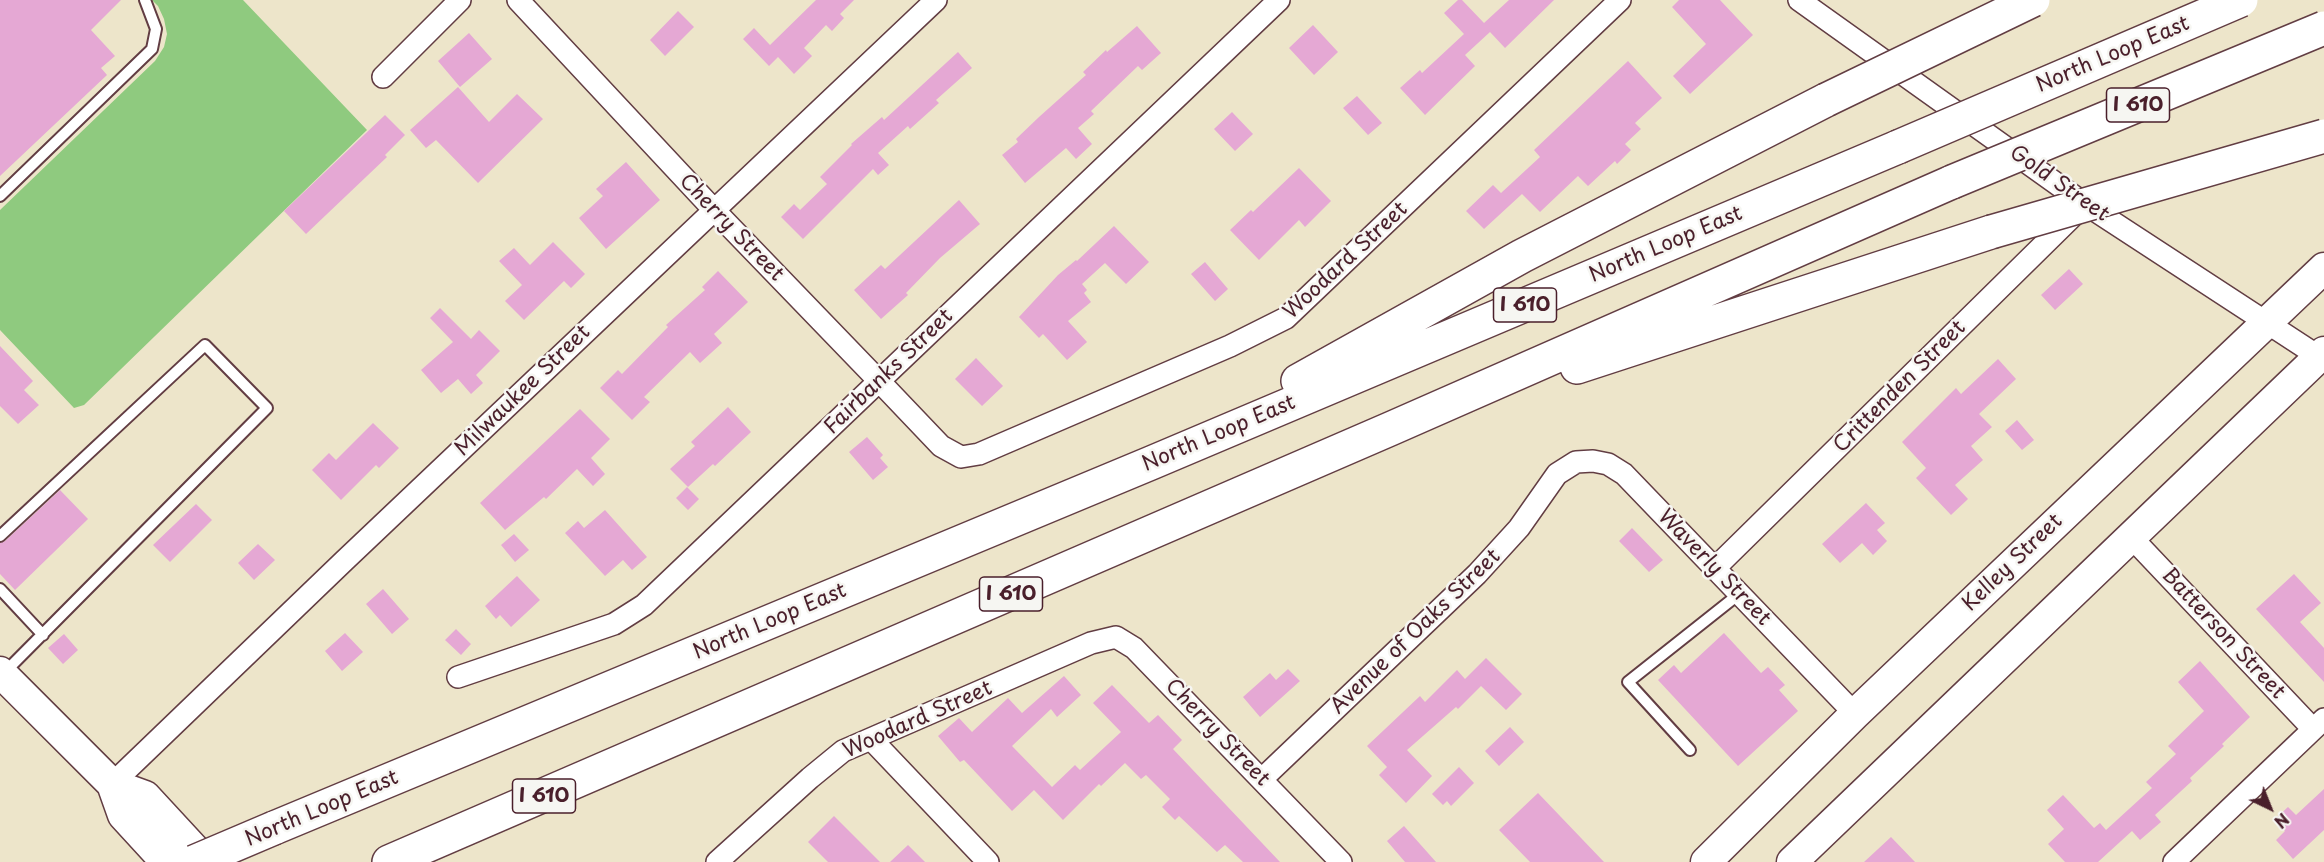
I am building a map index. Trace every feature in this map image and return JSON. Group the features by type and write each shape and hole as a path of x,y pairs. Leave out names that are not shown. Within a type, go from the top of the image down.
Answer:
{"highway":[{"path":"1151,463 1522,256 1826,100 2033,0"},
{"name":"North Loop East","path":"194,862 1151,463 2241,0"},
{"name":"I 610","path":"389,862 1390,429 1952,182 2324,28"},
{"path":"1390,429 1991,232 2324,136"}],"main road":[{"name":"Kelley Street","path":"1706,862 1855,714 2324,268"},
{"path":"1792,862 2322,356"},
{"path":"1,673 112,784 145,796 206,862"},
{"path":"112,784 123,816 166,862"}],"street":[{"path":"383,77 460,0"},
{"name":"Cherry Street","path":"518,0 714,210 941,446 949,450"},
{"name":"Milwaukee Street","path":"112,784 936,0"},
{"name":"Fairbanks Street","path":"458,677 614,624 644,605 1279,0"},
{"name":"Woodard Street","path":"949,450 962,457 979,454 1230,346 1286,318 1620,0"},
{"name":"Gold Street","path":"1799,0 2085,204 2322,356"},
{"name":"Crittenden Street","path":"1714,569 2085,204"},
{"name":"Waverly Street","path":"1557,474 1576,462 1593,461 1608,464 1624,474 1855,714"},
{"name":"Avenue of Oaks Street","path":"1262,779 1503,547 1557,474"},
{"name":"Batterson Street","path":"2132,538 2319,724"},
{"name":"Cherry Street","path":"1078,648 1116,637 1134,648 1341,862"},
{"name":"Woodard Street","path":"717,862 843,751 1078,648"},
{"path":"2174,862 2319,724"},
{"path":"871,739 988,862"}],"lane":[{"path":"0,196 152,49 156,29 145,0"},
{"path":"0,536 205,345 267,408 43,635 1,673"},
{"path":"0,589 43,635"},
{"path":"1690,750 1628,682 1739,594"}],"green space":[{"path":"152,0 243,0 367,130 84,405 74,408 0,330 0,210 155,61 164,47 167,34 164,19 158,6"}],"building":[{"path":"0,0 121,0 91,30 115,56 101,68 107,75 0,176"},
{"path":"816,0 854,0 840,14 844,18 832,31 826,25 804,48 812,56 794,74 778,57 769,66 743,39 754,28 770,45"},
{"path":"1458,0 1462,0 1484,23 1509,0 1554,0 1505,48 1490,32 1465,55 1475,66 1425,115 1400,88 1420,70 1422,73 1464,34 1444,13"},
{"path":"1679,0 1720,0 1753,35 1690,94 1673,76 1706,44 1672,7"},
{"path":"678,11 694,27 665,56 650,40"},
{"path":"1313,25 1338,52 1314,75 1289,48"},
{"path":"1137,26 1161,53 1142,70 1138,66 1091,111 1094,114 1078,128 1092,144 1076,159 1066,148 1025,183 1002,155 1018,142 1016,139 1039,117 1086,75 1083,72 1106,50 1107,52"},
{"path":"469,33 492,59 460,87 438,61"},
{"path":"958,52 972,68 936,100 939,103 910,129 908,126 878,153 889,165 878,175 873,169 803,239 781,217 794,204 800,210 827,184 820,177 851,144 882,117 884,120"},
{"path":"1628,61 1662,98 1635,123 1641,129 1625,144 1631,150 1617,164 1615,161 1588,186 1578,176 1540,212 1522,194 1484,229 1466,211 1493,185 1501,193 1540,157 1534,150"},
{"path":"458,87 489,122 517,94 543,119 478,183 436,140 426,148 410,130"},
{"path":"1357,96 1382,123 1368,135 1343,108"},
{"path":"1232,112 1253,134 1235,151 1214,129"},
{"path":"385,115 405,135 385,155 387,157 306,234 284,211"},
{"path":"626,162 660,200 606,249 579,218 603,196 596,189"},
{"path":"1299,168 1331,201 1305,227 1299,220 1259,260 1230,230 1251,210 1253,212"},
{"path":"959,200 980,224 940,258 906,293 908,295 881,319 854,290 881,265 885,269"},
{"path":"1114,226 1149,262 1126,284 1105,263 1082,284 1087,290 1084,293 1091,302 1068,321 1087,342 1067,360 1043,334 1039,338 1019,317 1058,275 1077,261"},
{"path":"553,242 585,274 571,288 564,281 524,320 505,301 522,285 499,261 514,248 530,265"},
{"path":"1205,262 1228,289 1215,301 1191,274"},
{"path":"2069,269 2083,284 2055,310 2041,295"},
{"path":"718,271 748,302 714,334 722,343 700,363 690,352 644,397 650,402 632,420 600,388 618,370 622,374 668,327 666,325 705,290 702,287"},
{"path":"440,308 471,339 479,330 500,351 476,375 483,383 471,394 458,379 441,393 421,370 453,342 430,318"},
{"path":"0,346 33,381 24,390 39,405 18,424 0,406"},
{"path":"976,358 1003,386 982,406 955,379"},
{"path":"1998,359 2016,379 1979,414 1992,427 1971,446 1983,460 1955,485 1968,499 1951,515 1916,478 1926,468 1902,442 1956,388 1961,394"},
{"path":"728,407 751,432 715,466 713,464 688,487 670,469 695,446 691,442"},
{"path":"580,409 610,439 591,458 605,474 593,486 577,469 546,499 544,497 505,530 480,503"},
{"path":"2017,420 2034,440 2022,450 2005,431"},
{"path":"373,423 399,448 379,468 376,465 341,500 312,470 329,453 336,460"},
{"path":"867,437 883,455 880,458 888,467 873,480 849,452"},
{"path":"687,487 699,499 688,510 676,498"},
{"path":"60,490 88,519 15,590 0,574 0,543 5,541"},
{"path":"1866,503 1885,523 1877,530 1887,541 1873,555 1862,543 1840,563 1822,544"},
{"path":"196,504 212,520 170,562 153,545"},
{"path":"605,510 647,557 632,570 623,560 605,576 565,533 578,521 584,528"},
{"path":"1632,528 1663,560 1649,572 1619,541"},
{"path":"514,534 529,550 515,562 501,545"},
{"path":"258,544 275,560 254,580 238,563"},
{"path":"2294,574 2321,603 2300,622 2324,648 2324,682 2256,609"},
{"path":"517,576 540,600 511,627 500,615 496,619 485,606"},
{"path":"383,589 409,619 392,634 366,604"},
{"path":"456,629 471,644 461,655 445,640"},
{"path":"345,633 363,652 342,671 325,651"},
{"path":"1724,633 1761,673 1768,667 1785,685 1779,690 1798,711 1738,766 1658,680 1674,665 1681,673"},
{"path":"64,634 78,650 63,664 48,648"},
{"path":"1486,658 1522,694 1506,710 1481,686 1458,709 1456,707 1407,750 1432,776 1406,803 1379,775 1387,767 1367,746 1420,696 1425,702 1457,670 1465,679"},
{"path":"2200,661 2250,717 2190,778 2192,781 2155,815 2161,822 2140,840 2132,831 2098,862 2065,862 2048,844 2064,829 2047,810 2063,795 2094,828 2100,823 2106,830 2152,788 2146,782 2176,754 2168,746 2204,711 2178,682"},
{"path":"1288,669 1300,681 1260,717 1243,697 1270,673 1276,680"},
{"path":"1064,676 1081,695 1057,717 1051,709 1012,746 1052,787 1075,765 1080,770 1121,732 1093,703 1112,685 1149,723 1158,715 1182,740 1173,749 1280,862 1243,862 1225,845 1217,852 1179,816 1175,820 1162,807 1170,799 1146,775 1141,779 1125,763 1101,786 1099,784 1063,820 1034,790 1012,811 964,760 960,762 938,736 959,718 972,732 1008,698 1022,713"},
{"path":"1510,727 1524,742 1499,766 1485,751"},
{"path":"1459,767 1474,783 1451,806 1447,801 1443,805 1432,794"},
{"path":"2324,789 2324,830 2293,859 2276,840 2285,831 2274,820 2288,807 2296,815"},
{"path":"1538,793 1604,862 1530,862 1499,830"},
{"path":"834,816 880,862 828,862 808,842"},
{"path":"1404,826 1436,862 1405,862 1387,841"},
{"path":"1891,837 1915,862 1864,862"},
{"path":"908,845 925,862 890,862"}]}
